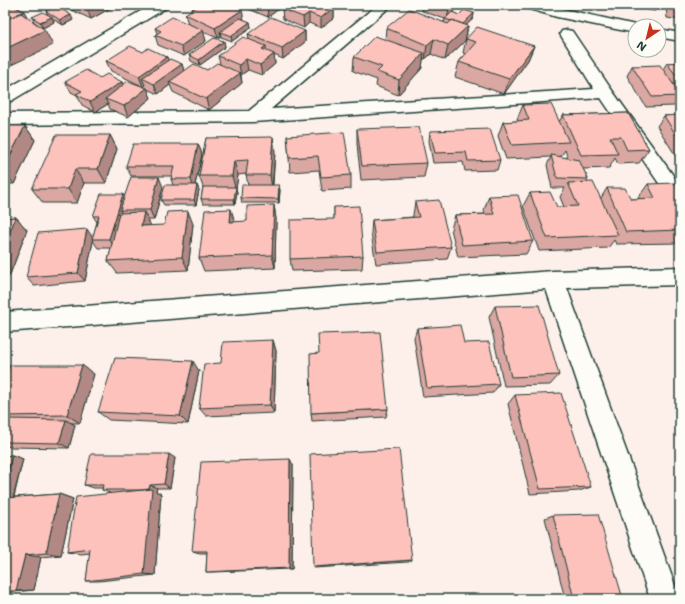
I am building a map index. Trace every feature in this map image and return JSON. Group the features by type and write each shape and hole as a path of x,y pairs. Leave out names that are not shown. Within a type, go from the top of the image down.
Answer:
{"street":[{"path":"5,97 161,5"},
{"path":"253,116 385,5"},
{"path":"531,5 557,13 627,27"},
{"path":"567,34 605,93 680,199"},
{"path":"667,35 680,37"},
{"path":"5,119 253,116 605,93"},
{"path":"5,322 553,280 680,276"},
{"path":"553,280 665,599"}],"building":[{"path":"5,5 16,5 13,6 24,11 5,20"},
{"path":"78,5 94,5 87,9"},
{"path":"196,5 231,5 242,10 215,28 185,14 198,6"},
{"path":"288,5 327,5 334,7 321,18 309,13 303,17 282,9"},
{"path":"436,5 453,5 449,9"},
{"path":"673,5 680,5 680,9 673,8"},
{"path":"56,6 71,15 60,20 46,11"},
{"path":"409,9 448,24 452,20 468,26 448,45 434,39 427,45 386,28"},
{"path":"464,10 474,13 463,24 445,19 452,12 459,15"},
{"path":"43,12 52,17 40,22 32,17"},
{"path":"21,13 45,30 5,49 5,20"},
{"path":"172,17 203,30 181,46 155,35 161,31 155,28"},
{"path":"271,17 305,31 282,48 248,34"},
{"path":"240,18 250,22 231,36 220,32"},
{"path":"477,27 534,46 509,79 459,62 476,42 466,39"},
{"path":"375,36 424,53 399,80 377,72 382,67 354,57"},
{"path":"243,37 266,46 262,49 274,54 260,65 246,59 239,65 218,56"},
{"path":"214,38 224,41 199,60 189,55"},
{"path":"130,46 143,52 148,48 167,57 139,76 106,61"},
{"path":"170,59 182,64 154,84 142,78"},
{"path":"680,62 680,74 675,74 667,63"},
{"path":"217,63 240,73 206,99 169,82 194,64 207,70"},
{"path":"660,65 680,96 652,97 632,66"},
{"path":"86,70 100,78 107,74 122,82 90,102 76,94 82,91 65,82"},
{"path":"128,81 147,88 124,106 105,99"},
{"path":"551,104 569,142 512,145 503,122 529,120 523,105"},
{"path":"628,113 649,149 627,150 621,137 610,137 618,154 581,155 563,115"},
{"path":"680,115 680,141 664,116"},
{"path":"5,126 25,126 5,166"},
{"path":"419,127 427,163 362,166 357,129"},
{"path":"490,129 500,160 468,161 466,152 435,153 430,131"},
{"path":"344,132 351,175 321,177 318,156 289,158 287,136"},
{"path":"56,135 110,135 98,169 75,169 68,189 32,189"},
{"path":"273,137 270,175 246,175 248,160 234,161 232,176 199,176 206,138"},
{"path":"133,144 198,144 191,179 171,179 174,166 126,166"},
{"path":"551,155 579,160 588,179 557,178"},
{"path":"131,177 159,177 150,210 120,210"},
{"path":"593,182 618,235 547,238 530,193 550,192 557,207 578,206 568,183"},
{"path":"675,183 680,192 680,230 626,232 607,188 625,188 631,199 655,198 648,184"},
{"path":"165,185 197,185 194,200 161,200"},
{"path":"242,185 279,185 278,199 241,198"},
{"path":"203,187 236,187 234,199 201,199"},
{"path":"101,194 123,194 109,239 92,239 99,216 93,216"},
{"path":"518,195 533,241 462,245 455,215 494,214 489,196"},
{"path":"439,200 451,247 377,252 372,220 419,217 415,202"},
{"path":"274,205 272,255 199,258 205,210 231,209 230,222 247,221 247,206"},
{"path":"359,206 363,256 290,259 290,220 334,219 334,207"},
{"path":"188,211 182,257 108,261 119,213 144,212 141,226 164,225 167,212"},
{"path":"16,217 5,243 5,218"},
{"path":"87,229 78,273 26,277 38,233"},
{"path":"539,305 559,375 511,377 495,306"},
{"path":"460,325 464,343 489,342 499,384 427,388 417,328"},
{"path":"380,332 388,409 311,413 310,354 319,353 318,334"},
{"path":"273,340 270,405 199,408 204,364 221,363 223,342"},
{"path":"115,358 193,361 180,416 98,412"},
{"path":"10,365 82,365 67,415 5,416 5,378"},
{"path":"561,393 591,487 540,489 515,395"},
{"path":"8,419 66,420 59,443 5,442 5,426"},
{"path":"399,449 412,560 313,567 310,454"},
{"path":"91,454 169,454 164,484 150,485 149,489 142,490 102,490 103,485 84,485"},
{"path":"12,455 5,482 5,456"},
{"path":"290,459 289,568 206,572 207,551 192,551 201,462"},
{"path":"152,489 144,574 86,581 90,549 67,552 76,497"},
{"path":"59,494 46,553 25,555 16,591 5,591 5,498"},
{"path":"598,514 623,599 574,599 553,515"}]}
